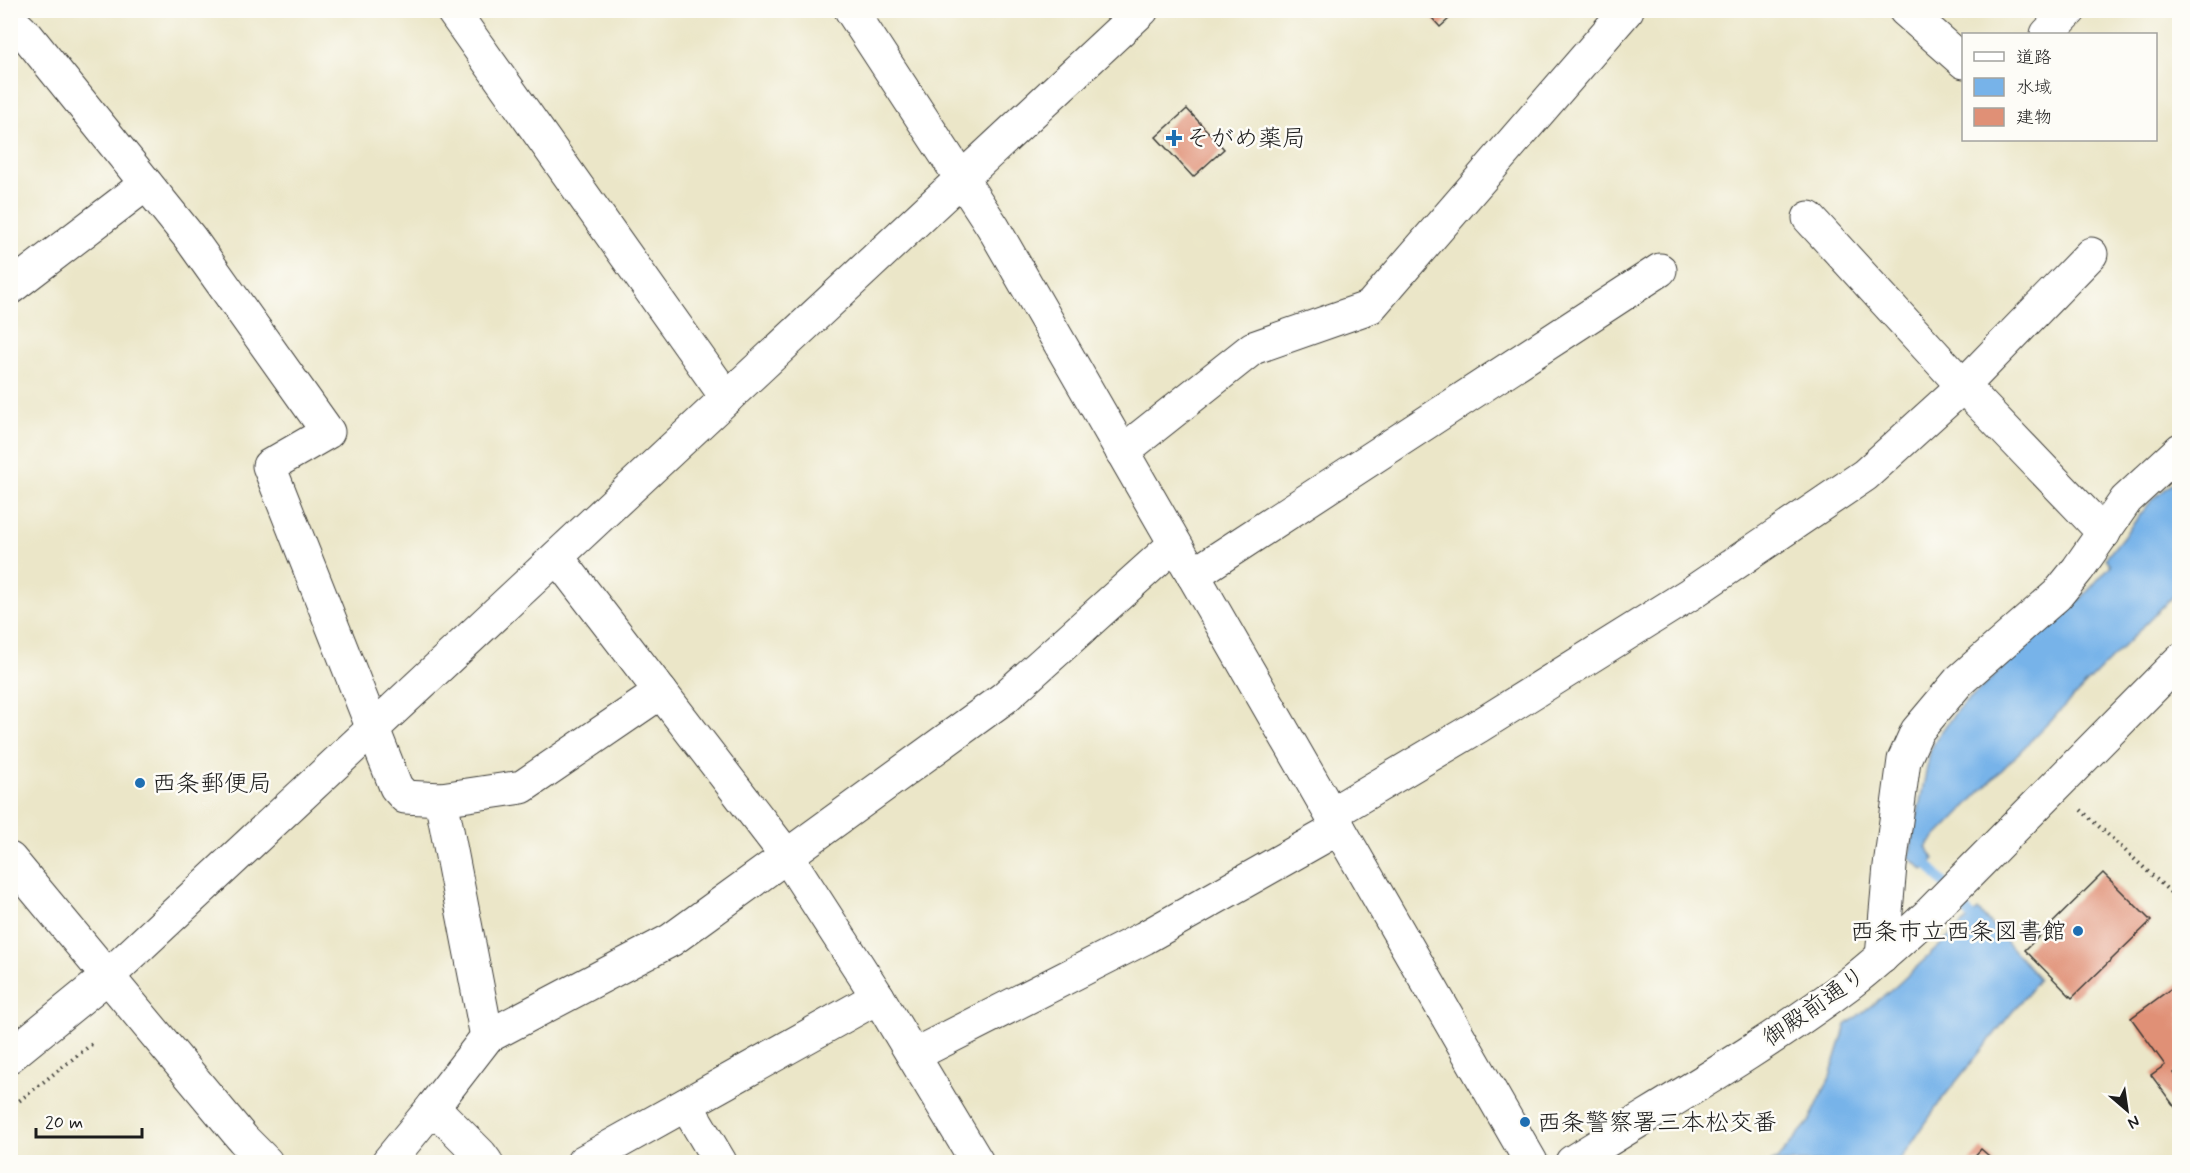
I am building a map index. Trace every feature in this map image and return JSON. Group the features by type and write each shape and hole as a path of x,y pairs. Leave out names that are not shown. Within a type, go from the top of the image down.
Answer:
{"street":[{"path":"452,10 727,398"},
{"path":"851,10 993,226 1531,1162"},
{"path":"10,1056 107,977 1143,10"},
{"path":"1122,452 1253,348 1370,306 1627,10"},
{"path":"1905,10 1962,60"},
{"path":"2048,33 2070,10"},
{"path":"10,20 28,37 190,238 328,432 269,466 396,786 405,797 441,799 522,787 661,692"},
{"path":"10,288 146,184"},
{"path":"1809,218 1963,386 2104,533"},
{"path":"914,1055 1144,938 1335,821 1479,726 1690,594 1865,475 1963,386 2091,254"},
{"path":"1193,575 1660,270"},
{"path":"1882,957 1890,866 1904,760 1917,731 1959,681 2057,595 2126,500 2180,450"},
{"path":"388,1162 487,1037 671,940 1004,699 1175,544"},
{"path":"557,557 787,856 878,997 977,1162"},
{"name":"御殿前通り","path":"1572,1162 1774,1036 1882,957 1926,917 2180,660"},
{"path":"441,799 487,1037"},
{"path":"10,859 243,1139 266,1162"},
{"path":"583,1162 878,997"},
{"path":"686,1105 720,1162"},
{"path":"433,1107 486,1162"}],"path":[{"path":"2056,786 2180,901"},
{"path":"10,1108 92,1044"}],"water":[{"path":"2179,478 2179,590 1926,847 1935,859 1923,870 1909,857 1930,752 1936,739 1957,710 2036,638 2074,598 2078,602 2111,565 2106,558 2152,500"},
{"path":"1978,910 2039,979 1942,1099 1899,1162 1770,1162 1777,1159 1809,1122 1830,1077 1846,1025 1894,988"}],"building":[{"path":"1425,10 1459,10 1440,27"},
{"path":"1187,109 1224,149 1193,177 1156,137"},
{"path":"2103,873 2151,921 2072,998 2025,950"},
{"path":"2180,982 2180,1069 2174,1073 2180,1082 2180,1114 2151,1075 2165,1065 2131,1018"},
{"path":"1981,1149 1996,1162 1969,1162"}],"waterway":[{"path":"1921,856 1979,926"}],"place":[{"name":"そがめ薬局","path":"1174,138"},
{"name":"西条郵便局","path":"140,783"},
{"name":"西条市立西条図書館","path":"2078,931"},
{"name":"西条警察署三本松交番","path":"1525,1122"}]}
